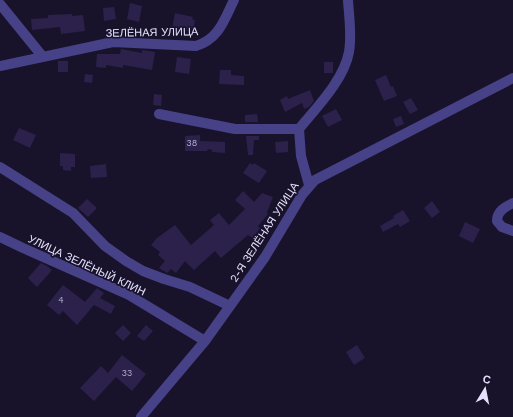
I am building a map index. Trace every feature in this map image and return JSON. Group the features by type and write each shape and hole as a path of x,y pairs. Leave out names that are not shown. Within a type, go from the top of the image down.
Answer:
{"street":[{"name":"ЗЕЛЁНАЯ УЛИЦА","path":"0,66 113,42 196,46 209,41 216,34 234,0"},
{"path":"309,185 301,156 299,130 334,84 346,62 350,44 348,0"},
{"path":"0,4 43,57"},
{"name":"2-Я ЗЕЛЁНАЯ УЛИЦА","path":"141,417 205,341 265,257 309,185 322,176 513,78"},
{"path":"159,114 235,129 299,130"},
{"path":"0,167 73,213 105,246 126,261 143,271 164,279 190,286 230,306"},
{"path":"513,203 504,208 497,218 497,221 502,227 513,231"},
{"name":"УЛИЦА ЗЕЛЁНЫЙ КЛИН","path":"0,237 129,295 205,341"}],"building":[{"path":"130,3 142,6 139,22 127,19"},
{"path":"114,7 116,19 104,21 103,8"},
{"path":"175,13 193,17 192,19 195,20 193,32 172,28"},
{"path":"72,14 72,16 83,15 85,31 61,34 60,27 32,30 31,19 48,18 48,15"},
{"path":"121,49 142,53 142,50 155,52 152,70 123,65 123,68 106,65 106,68 96,67 97,54 120,54"},
{"path":"177,57 191,59 189,74 175,72"},
{"path":"58,61 68,61 68,72 58,72"},
{"path":"324,62 333,62 333,73 324,73"},
{"path":"220,70 231,70 231,75 244,76 244,85 219,84"},
{"path":"85,74 93,75 92,83 84,82"},
{"path":"386,75 397,96 384,101 375,80"},
{"path":"310,90 314,101 309,107 304,109 302,103 285,112 280,100 287,96 288,99"},
{"path":"154,94 162,95 161,106 153,105"},
{"path":"411,98 418,110 410,114 403,102"},
{"path":"336,109 342,120 328,127 322,116"},
{"path":"257,114 258,122 245,122 245,115"},
{"path":"401,116 404,124 396,127 393,119"},
{"path":"19,128 36,135 30,148 13,140"},
{"path":"200,135 200,141 225,142 225,153 212,152 212,150 208,149 207,151 185,151 185,136"},
{"path":"246,136 259,136 259,140 254,140 253,155 248,155"},
{"path":"288,141 288,152 276,153 275,142"},
{"path":"60,153 75,154 75,167 71,167 71,171 63,170 63,166 60,166"},
{"path":"250,163 253,165 254,163 267,171 259,183 243,173"},
{"path":"106,164 107,177 91,178 90,166"},
{"path":"243,191 254,202 262,193 273,197 267,212 268,214 258,226 260,228 253,238 248,235 221,258 215,251 194,270 185,261 176,273 171,269 167,273 159,268 165,261 158,255 160,252 151,245 157,238 175,225 191,245 214,225 210,220 219,213 229,225 245,209 235,200"},
{"path":"87,199 97,208 88,217 78,208"},
{"path":"432,201 440,212 432,218 424,208"},
{"path":"403,210 410,221 400,227 398,224 383,232 380,226 394,218 393,216"},
{"path":"465,222 480,229 473,243 459,236"},
{"path":"41,263 52,270 37,287 28,278"},
{"path":"63,285 85,302 97,288 104,293 100,298 115,306 111,314 94,305 77,325 63,311 59,315 47,305"},
{"path":"123,325 131,333 123,341 115,333"},
{"path":"146,325 153,331 144,341 137,336"},
{"path":"357,345 365,358 354,365 346,352"},
{"path":"122,355 146,374 132,391 116,377 94,401 80,388 101,366 108,373"}]}
